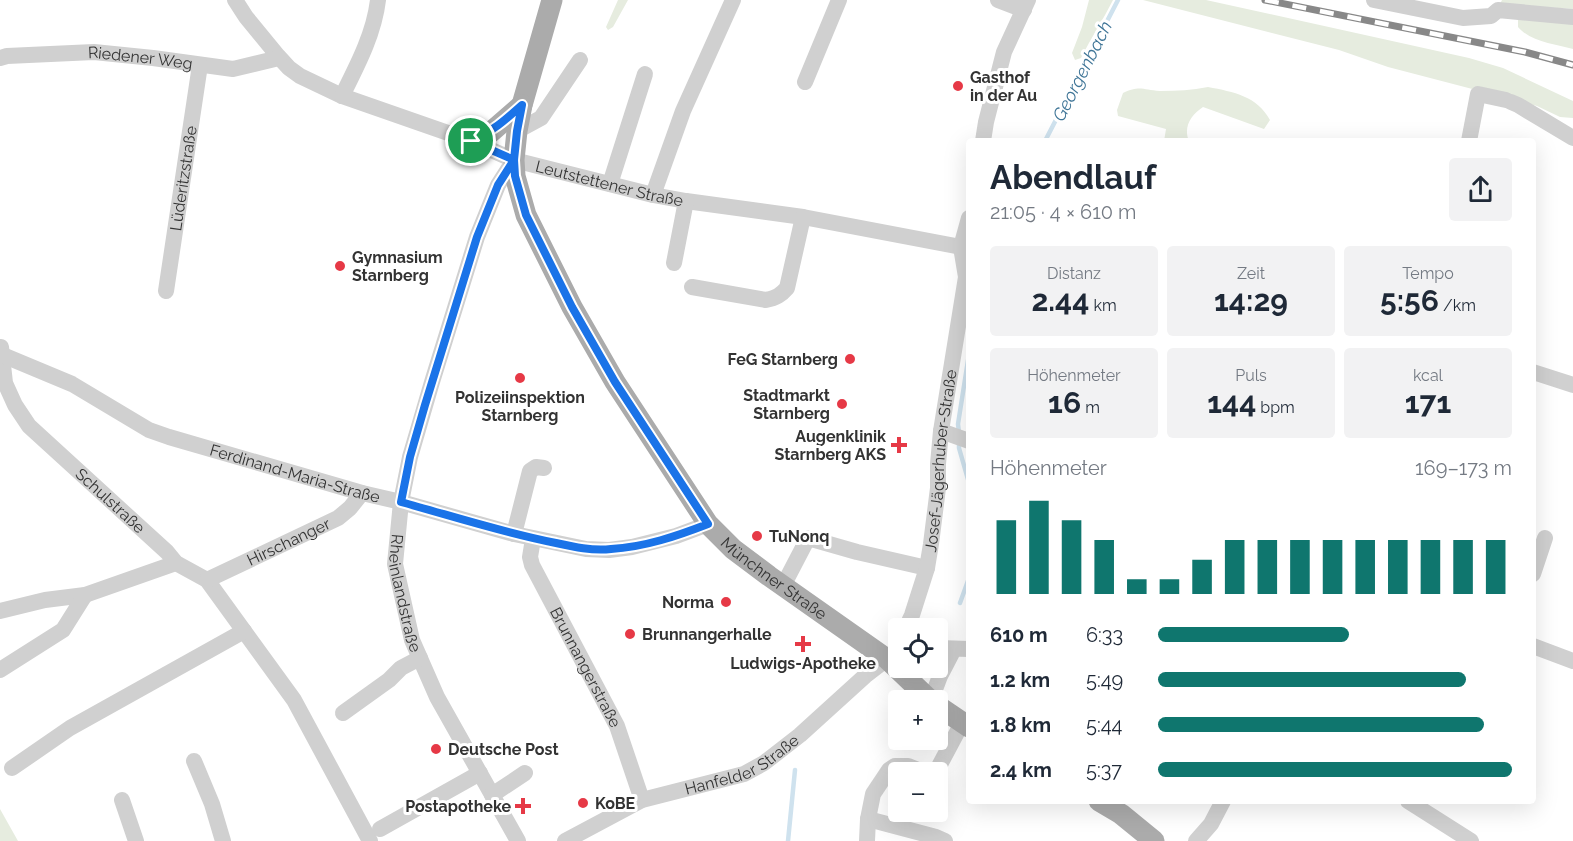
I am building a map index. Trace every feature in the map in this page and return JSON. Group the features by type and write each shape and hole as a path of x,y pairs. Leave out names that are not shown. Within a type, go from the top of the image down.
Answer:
{"main road":[{"name":"Münchner Straße","path":"552,0 522,105 514,160 515,176 526,215 572,307 615,382 708,524 733,549 783,586 888,649"},
{"path":"471,141 491,132 522,105"},
{"path":"948,713 965,725"},
{"path":"1104,804 1121,814 1154,841"}],"street":[{"name":"Leutstettener Straße","path":"235,0 279,58 300,76 342,96 471,141 514,160 653,195 807,218 962,247"},
{"path":"342,96 359,61 376,15 378,0"},
{"path":"653,195 683,111 734,0"},
{"path":"805,81 839,0"},
{"path":"983,138 1004,52 1026,5 998,0"},
{"path":"1374,0 1463,18 1491,16 1498,10 1573,16"},
{"name":"Riedener Weg","path":"0,58 94,52 233,69 279,58"},
{"path":"517,131 541,118 580,60"},
{"name":"Lüderitzstraße","path":"166,291 200,65"},
{"path":"609,184 645,74"},
{"path":"1469,138 1478,94 1518,105 1573,138"},
{"name":"Rheinlandstraße","path":"514,160 498,185 477,237 413,447 401,502 395,564 412,640 437,697 518,841"},
{"path":"674,263 686,201"},
{"path":"807,218 808,240"},
{"path":"692,287 766,300 781,295 787,288 807,218"},
{"name":"Josef-Jägerhuber-Straße","path":"911,618 927,568 931,544 938,488 938,464 946,433 966,277 962,247 966,230"},
{"name":"Ferdinand-Maria-Straße","path":"1,351 72,384 149,430 202,448 514,534 586,549 609,550 676,536 708,524"},
{"name":"Schulstraße","path":"1,351 5,383 15,405 29,426 176,563 207,580 294,700 375,835"},
{"path":"1536,373 1573,385"},
{"path":"946,433 966,440"},
{"path":"514,534 530,471 536,467 544,468"},
{"name":"Hirschanger","path":"207,580 338,518 362,493"},
{"name":"Brunnangerstraße","path":"533,538 530,557 532,566 617,726 642,800"},
{"path":"783,586 808,538 927,568"},
{"path":"1536,565 1545,538"},
{"path":"0,611 45,600 85,595 176,563"},
{"path":"0,670 63,630 85,595"},
{"path":"12,768 70,728 244,631"},
{"path":"1536,647 1573,661"},
{"path":"934,690 953,649"},
{"path":"343,713 366,698 401,668 420,658"},
{"name":"Hanfelder Straße","path":"565,841 642,800 744,774 764,763 800,735 865,676 888,658"},
{"path":"942,762 965,725"},
{"path":"194,761 212,804 223,841"},
{"path":"867,841 873,794 888,772"},
{"path":"375,835 480,773"},
{"path":"492,795 525,773"},
{"path":"122,800 136,841"},
{"path":"1196,841 1211,824 1221,804"},
{"path":"1413,804 1471,841"},
{"path":"868,819 945,841"}],"shaded area":[{"path":"618,0 628,0 613,27 608,30 606,27"},
{"path":"1089,0 1113,0 1081,58 1075,60 1072,53"},
{"path":"1143,0 1206,0 1469,58 1503,68 1573,101 1573,118 1560,117 1537,106 1388,67 1339,50"},
{"path":"1502,0 1573,0 1573,9 1500,4"},
{"path":"1518,19 1573,19 1573,49 1530,36 1518,27"},
{"path":"1208,87 1244,96 1258,105 1270,120 1264,129 1203,107 1189,122 1188,138 1164,138 1166,129 1118,116 1117,110 1123,93 1138,89 1178,91"},
{"path":"0,809 18,841 0,841"}],"waterway":[{"name":"Georgenbach","path":"1047,138 1118,0"},
{"name":"Georgenbach","path":"959,433 958,424 966,373"},
{"name":"Georgenbach","path":"959,442 966,472"},
{"name":"Georgenbach","path":"960,603 966,586"},
{"name":"Georgenbach","path":"788,841 795,770"}],"railway":[{"path":"1265,0 1525,52 1573,65"}],"place":[{"name":"Gasthof in der Au","path":"958,86"},
{"name":"Gymnasium Starnberg","path":"340,266"},
{"name":"FeG Starnberg","path":"850,359"},
{"name":"Polizeiinspektion Starnberg","path":"520,378"},
{"name":"Stadtmarkt Starnberg","path":"842,404"},
{"name":"Augenklinik Starnberg AKS","path":"899,445"},
{"name":"TuNonq","path":"757,536"},
{"name":"Norma","path":"726,602"},
{"name":"Brunnangerhalle","path":"630,634"},
{"name":"Ludwigs-Apotheke","path":"803,644"},
{"name":"Deutsche Post","path":"436,749"},
{"name":"KoBE","path":"583,803"},
{"name":"Postapotheke","path":"523,806"}],"route":[{"path":"471,141 491,132 522,105 514,160 515,176 526,215 572,307 615,382 708,524 676,536 632,547 609,550 586,549 514,534 401,502 410,457 477,237 498,185 514,160 471,141"}]}
